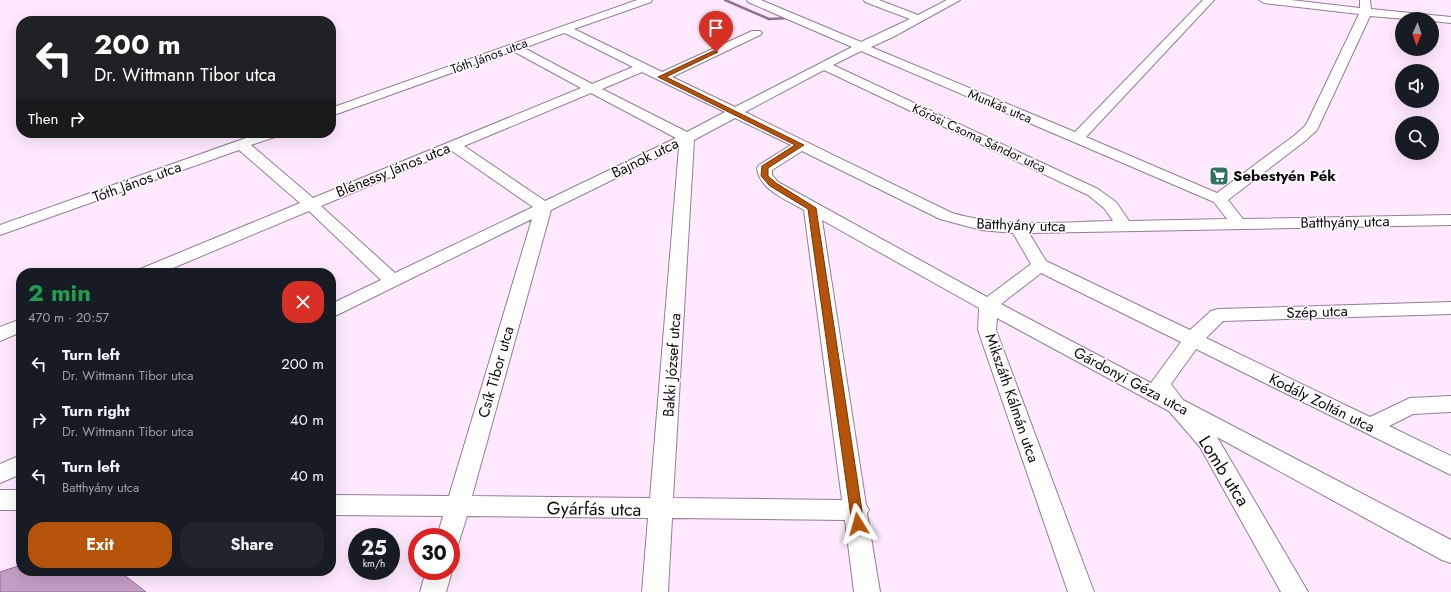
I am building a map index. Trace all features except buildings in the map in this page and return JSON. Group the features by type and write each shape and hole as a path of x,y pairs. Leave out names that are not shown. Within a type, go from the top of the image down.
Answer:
{"street":[{"name":"Tóth János utca","path":"336,110 647,0"},
{"name":"Munkás utca","path":"752,0 1219,199 1239,224"},
{"path":"869,0 919,19"},
{"name":"Bajnok utca","path":"336,308 687,138 823,66 860,47 889,35 955,0"},
{"path":"1077,138 1210,0"},
{"path":"1264,0 1366,6 1451,20"},
{"path":"1219,199 1300,138 1312,127 1366,6"},
{"name":"Batthyány utca","path":"564,30 571,32 641,68 946,216 970,224 995,228 1018,228 1451,220"},
{"path":"661,77 756,34"},
{"path":"514,47 687,138"},
{"name":"Kőrösi Csoma Sándor utca","path":"823,66 1093,192 1110,205 1124,226"},
{"name":"Blénessy János utca","path":"158,268 641,68"},
{"name":"Tóth János utca","path":"0,230 258,138"},
{"name":"Bakki József utca","path":"655,592 687,138"},
{"path":"241,144 310,204 392,280"},
{"name":"Gárdonyi Géza utca","path":"801,145 764,168 765,176 773,185 988,305 1451,552"},
{"path":"454,146 544,207"},
{"name":"Csík Tibor utca","path":"451,528 544,207"},
{"path":"812,208 857,510 867,592"},
{"path":"988,305 1040,265 1018,228"},
{"name":"Kodály Zoltán utca","path":"1040,265 1451,466"},
{"name":"Mikszáth Kálmán utca","path":"988,305 986,330 1081,592"},
{"name":"Szép utca","path":"1193,339 1218,315 1451,308"},
{"path":"0,334 16,327"},
{"name":"Lomb utca","path":"1193,339 1160,384 1174,403 1208,441 1295,592"},
{"path":"1370,426 1410,406 1451,404"},
{"path":"0,474 16,466"},
{"path":"0,500 16,500"},
{"name":"Gyárfás utca","path":"336,505 857,510"},
{"path":"433,592 436,580"}],"shaded area":[{"path":"16,567 16,576 125,576 146,592 0,592 0,572"}],"waterway":[{"path":"725,0 769,19 789,18"}],"place":[{"name":"Sebestyén Pék","path":"1219,176"}],"route":[{"path":"716,52 661,77 801,145 764,168 765,176 773,185 812,208 858,524"}]}
